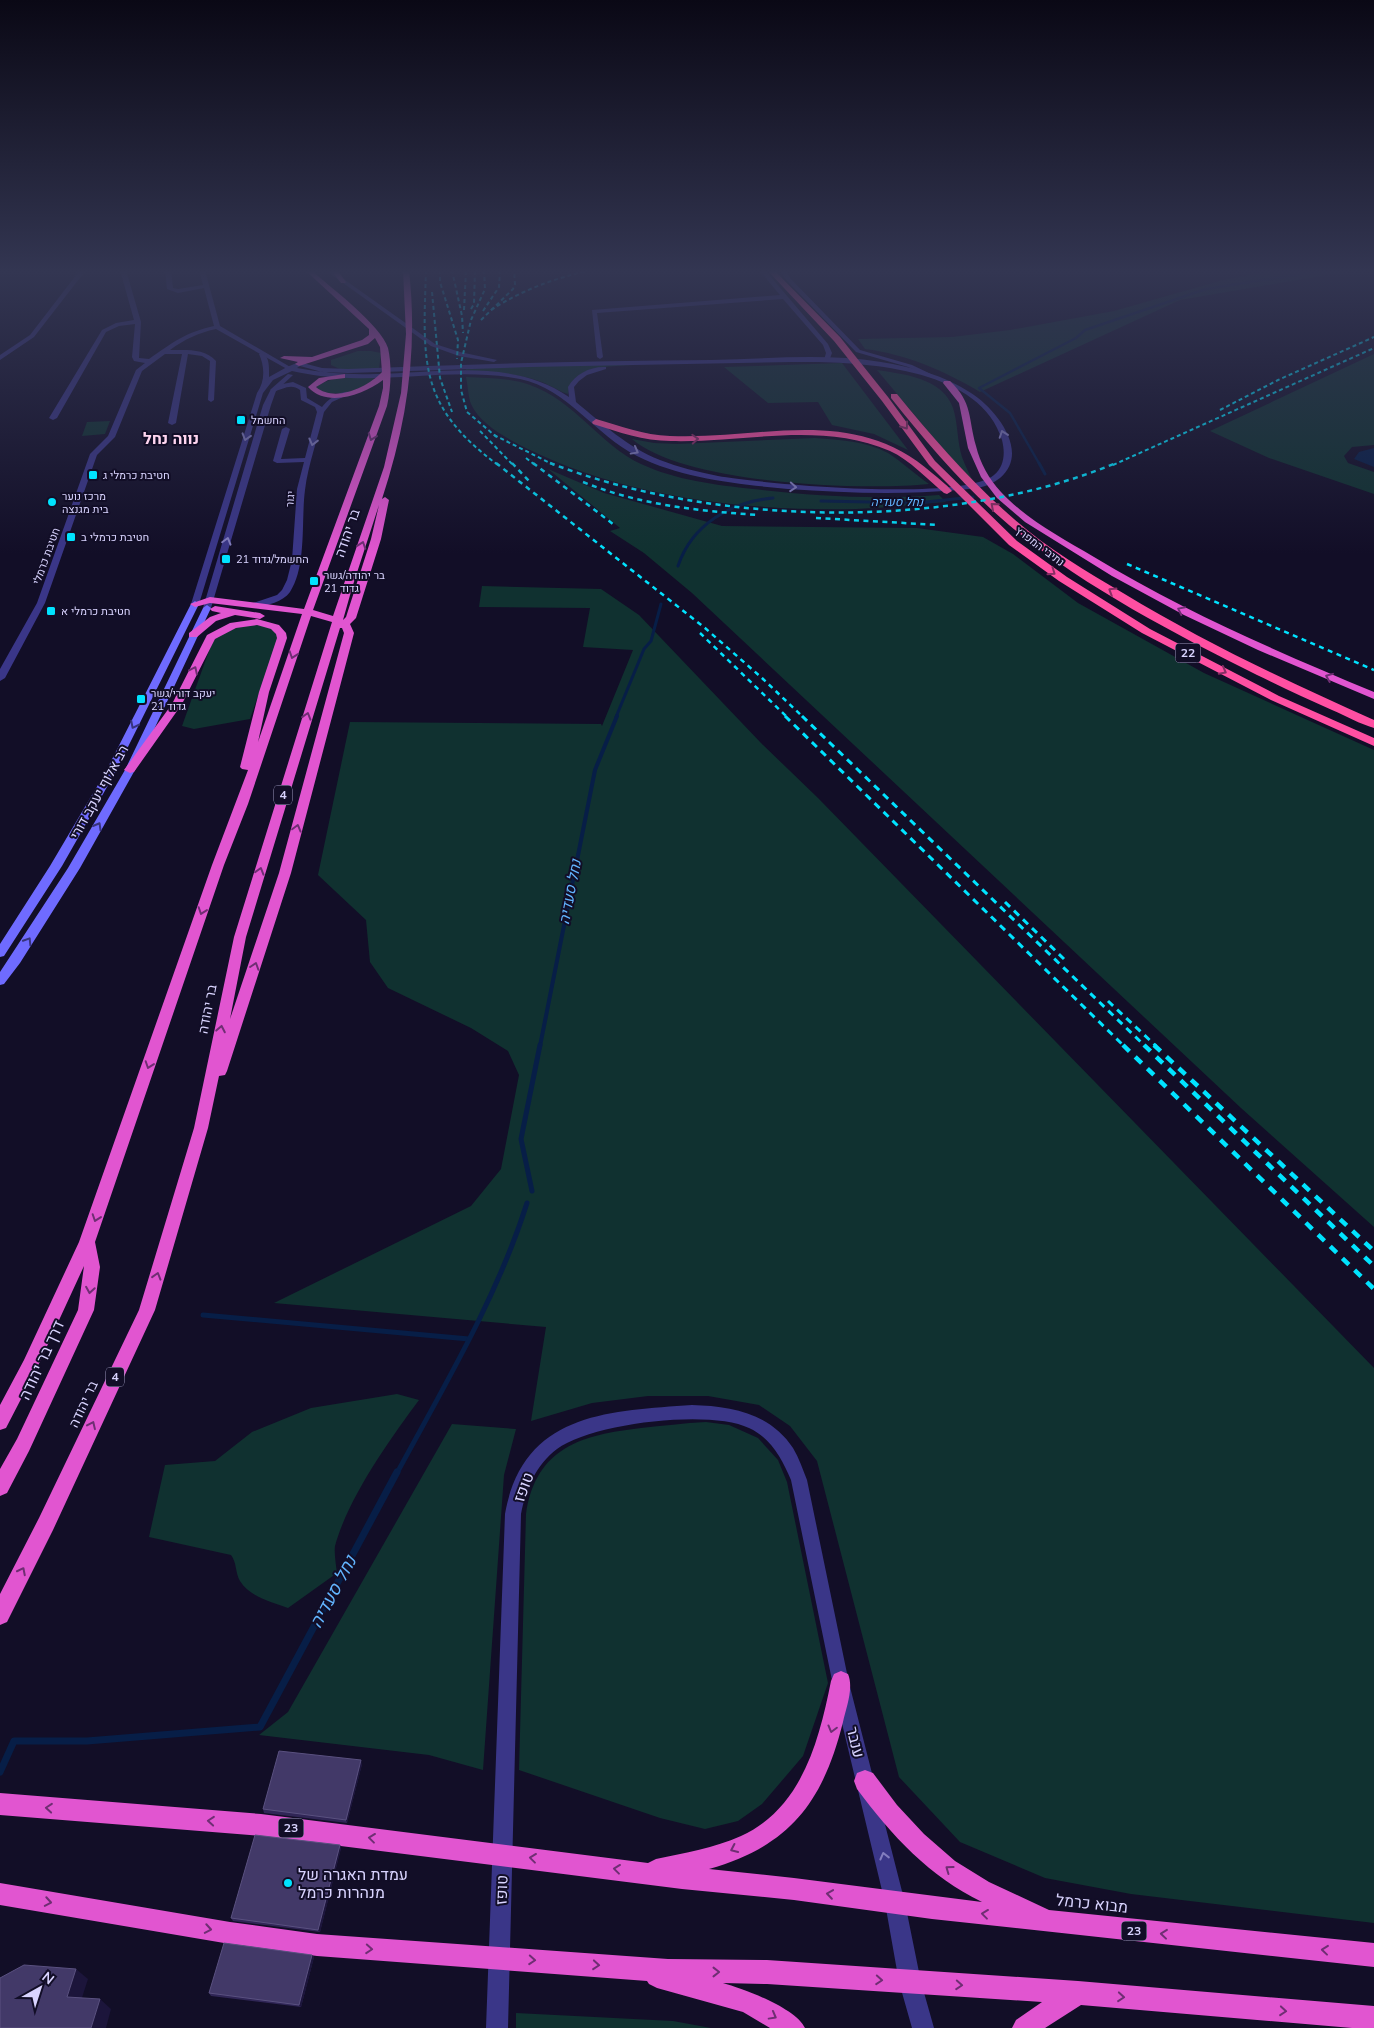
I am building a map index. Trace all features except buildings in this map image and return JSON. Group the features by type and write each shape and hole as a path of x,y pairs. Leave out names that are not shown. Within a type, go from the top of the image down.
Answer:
{"highway":[{"path":"298,367 304,365"},
{"path":"307,367 312,365"},
{"path":"329,365 345,374"},
{"name":"בר יהודה","path":"0,1422 30,1365 88,1242 218,865 242,804 301,630 383,406 386,388 382,365"},
{"name":"בר יהודה","path":"0,1615 46,1524 147,1310 201,1128 240,936 347,588 388,467 405,393 407,365"},
{"name":"נתיבי המפרץ","path":"858,365 932,463 1013,543 1078,589 1146,631 1275,698 1374,742"},
{"name":"נתיבי המפרץ","path":"869,365 948,462 984,497 1031,538 1147,613 1268,676 1374,723"},
{"path":"345,374 323,379 314,383 312,387 317,392 326,395 350,393 372,385 385,373"},
{"path":"947,383 958,393 965,405 970,440 977,461 989,484 1014,509 1094,562 1163,602 1296,664 1374,696"},
{"path":"596,422 626,433 658,438 690,439 805,433 844,436 873,442 899,452 1013,543"},
{"path":"195,604 233,607 267,617 327,626 345,624 351,618 376,540 388,488 388,467"},
{"path":"213,588 217,594 233,607"},
{"path":"193,634 233,607 256,605 322,616 345,624 349,637 285,873 201,1128"},
{"path":"130,770 177,704 211,637 225,628 250,622 263,623 278,630 282,638 280,646 264,692 239,800 218,865"},
{"name":"דרך בר יהודה","path":"0,1487 23,1445 86,1310 91,1287 92,1267 88,1242"},
{"path":"645,1873 722,1855 760,1837 795,1807 817,1773 826,1750 833,1725 841,1681"},
{"path":"865,1781 897,1823 948,1869 981,1890 1055,1922"},
{"name":"23","path":"0,1804 261,1824 895,1903"},
{"path":"0,1894 230,1933 317,1945 668,1971 767,1972 1078,1993 1374,2018"},
{"name":"מבוא כרמל","path":"895,1903 1055,1922 1374,1955"},
{"path":"627,1968 748,2002 794,2028"},
{"path":"1024,2028 1078,1993"}],"main road":[{"name":"רב אלוף יעקב דורי","path":"0,952 56,866 110,773 195,604"},
{"name":"רב אלוף יעקב דורי","path":"0,981 16,960 74,868 130,770 208,604"}],"street":[{"path":"53,418 84,365"},
{"name":"חטיבת כרמלי","path":"0,678 41,603 94,454 111,437 135,377 145,365"},
{"path":"172,423 183,365"},
{"path":"211,400 212,365"},
{"path":"195,604 255,407 266,383 266,365"},
{"path":"283,365 289,368"},
{"path":"294,365 322,375"},
{"path":"279,383 297,377 322,375 481,370 550,365"},
{"path":"573,402 570,393 572,383 582,375 599,369 669,365"},
{"path":"880,365 930,375"},
{"path":"481,370 536,381 555,390 573,402 621,443 645,457 698,473 743,481 833,490 890,492 922,491 985,483 1001,474 1004,470 1007,452 1004,435 996,419 986,407 968,394 905,365"},
{"path":"208,604 258,431 273,390 298,367"},
{"path":"266,383 289,368 307,367 345,374"},
{"path":"273,390 287,385 300,386 304,390 303,399 318,406 321,412 330,401 350,393"},
{"name":"יגור","path":"256,605 280,597 286,591 291,580 296,560 302,489 321,412"},
{"path":"286,429 277,461 309,460"},
{"name":"טופז","path":"497,2028 513,1514 527,1471 536,1458 549,1445 562,1436 579,1429 607,1422 687,1412 720,1412 748,1420 765,1430 788,1455 795,1466 804,1500 841,1681"},
{"name":"ענבר","path":"841,1681 895,1903 910,1982 923,2028"}],"green space":[{"path":"331,365 380,365 379,369 342,370"},
{"path":"551,365 633,365 603,367 584,372 571,384 568,394 530,378 493,372 465,371 466,369"},
{"path":"843,365 908,450 874,434 832,425 818,402 768,403 724,367"},
{"path":"926,365 1039,365 980,392"},
{"path":"1351,365 1374,365 1374,445 1352,447 1344,456 1348,463 1374,472 1374,494 1269,458 1210,431"},
{"path":"877,370 921,379 941,390 948,398 955,414 962,457 973,482 948,455"},
{"path":"375,377 371,383 364,387 347,392 329,393 316,387 337,379"},
{"path":"466,377 515,381 546,392 574,412 626,456 654,470 682,478 710,484 822,495 892,497 939,495 946,502 856,509 773,507 689,498 607,480 530,450 505,437 488,425 475,412 471,404"},
{"path":"110,421 105,434 82,436 87,422"},
{"path":"815,438 853,442 880,449 929,484 899,486 818,485 731,475 691,466 657,454 632,439 654,443 677,444"},
{"path":"548,469 604,493 722,526 917,528 983,537 1013,554 1078,603 1204,673 1374,750 1374,1227 1241,1108 692,593 644,553 610,531 620,528"},
{"path":"482,586 601,589 639,615 761,743 818,798 1374,1368 1374,1923 1131,1894 1045,1878 960,1842 899,1777 817,1461 790,1426 759,1405 708,1396 648,1396 592,1403 531,1421 546,1327 274,1303 471,1206 501,1169 519,1075 508,1051 471,1028 388,988 370,962 366,920 318,875 350,722 601,724 602,726 633,650 583,647 590,608 479,607"},
{"path":"247,624 267,626 277,632 278,638 250,719 194,729 182,726 210,648 217,635"},
{"path":"397,1394 419,1400 383,1451 350,1508 335,1546 337,1573 288,1608 261,1598 244,1587 238,1578 231,1555 149,1537 165,1465 215,1461 252,1432 311,1408"},
{"path":"706,1422 729,1425 758,1438 778,1460 787,1482 828,1683 803,1756 762,1804 738,1821 705,1829 660,1818 519,1770 526,1514 531,1491 540,1473 551,1459 565,1448 600,1435 641,1428"},
{"path":"452,1424 516,1429 504,1475 483,1770 429,1755 259,1735 288,1712"},
{"path":"516,2013 673,2021 711,2028 516,2028"}],"water":[{"path":"1374,448 1374,467 1354,459 1359,452"}],"waterway":[{"name":"נחל סעדיה","path":"1024,365 979,388 1010,413 1040,465"},
{"name":"נחל סעדיה","path":"1039,463 1045,474"},
{"name":"נחל סעדיה","path":"821,501 917,503 973,497"},
{"name":"נחל סעדיה","path":"678,566 684,551 693,538 715,518 742,504 773,498"},
{"name":"נחל סעדיה","path":"616,717 644,649 651,641 661,604"},
{"name":"נחל סעדיה","path":"540,1046 595,770 617,716"},
{"name":"נחל סעדיה","path":"532,1191 521,1139 540,1045"},
{"name":"נחל סעדיה","path":"469,1339 501,1273 527,1203"},
{"path":"203,1315 469,1339"},
{"name":"נחל סעדיה","path":"397,1473 469,1339"},
{"name":"נחל סעדיה","path":"0,1772 14,1741 87,1741 260,1727 397,1472"}],"railway":[{"path":"428,365 439,402 453,423 472,443 498,465"},
{"path":"439,365 440,378 452,412"},
{"path":"461,365 461,390 467,412 495,435"},
{"path":"1220,410 1312,365"},
{"path":"1113,465 1337,365"},
{"path":"480,431 513,465"},
{"path":"495,435 550,463"},
{"path":"495,435 499,439"},
{"path":"526,458 535,465"},
{"path":"496,463 705,628 803,717"},
{"path":"512,463 529,481"},
{"path":"533,463 613,524"},
{"path":"550,463 615,484 685,500 758,509 833,513 908,510 982,501 1051,485 1116,463"},
{"path":"550,463 554,465"},
{"path":"583,482 604,490 670,506 759,515"},
{"path":"816,518 939,525"},
{"path":"1127,564 1374,670"},
{"path":"700,633 787,717"},
{"path":"785,716 1124,1046"},
{"path":"802,716 1145,1046"},
{"path":"1005,902 1064,959"},
{"path":"1108,1001 1156,1046"},
{"path":"1123,1045 1374,1289"},
{"path":"1144,1045 1374,1266"},
{"path":"1154,1045 1374,1251"}],"place":[{"name":"החשמל","path":"241,420"},
{"name":"חטיבת כרמלי ג","path":"93,475"},
{"name":"מרכז נוער בית מגנצה","path":"52,502"},
{"name":"חטיבת כרמלי ב","path":"71,537"},
{"name":"החשמל/גדוד 21","path":"226,559"},
{"name":"בר יהודה/גשר גדוד 21","path":"314,581"},
{"name":"חטיבת כרמלי א","path":"51,611"},
{"name":"יעקב דורי/גשר גדוד 21","path":"141,699"},
{"name":"עמדת האגרה של מנהרות כרמל","path":"288,1883"}],"district":[{"name":"נווה נחל","path":"171,438"}]}
